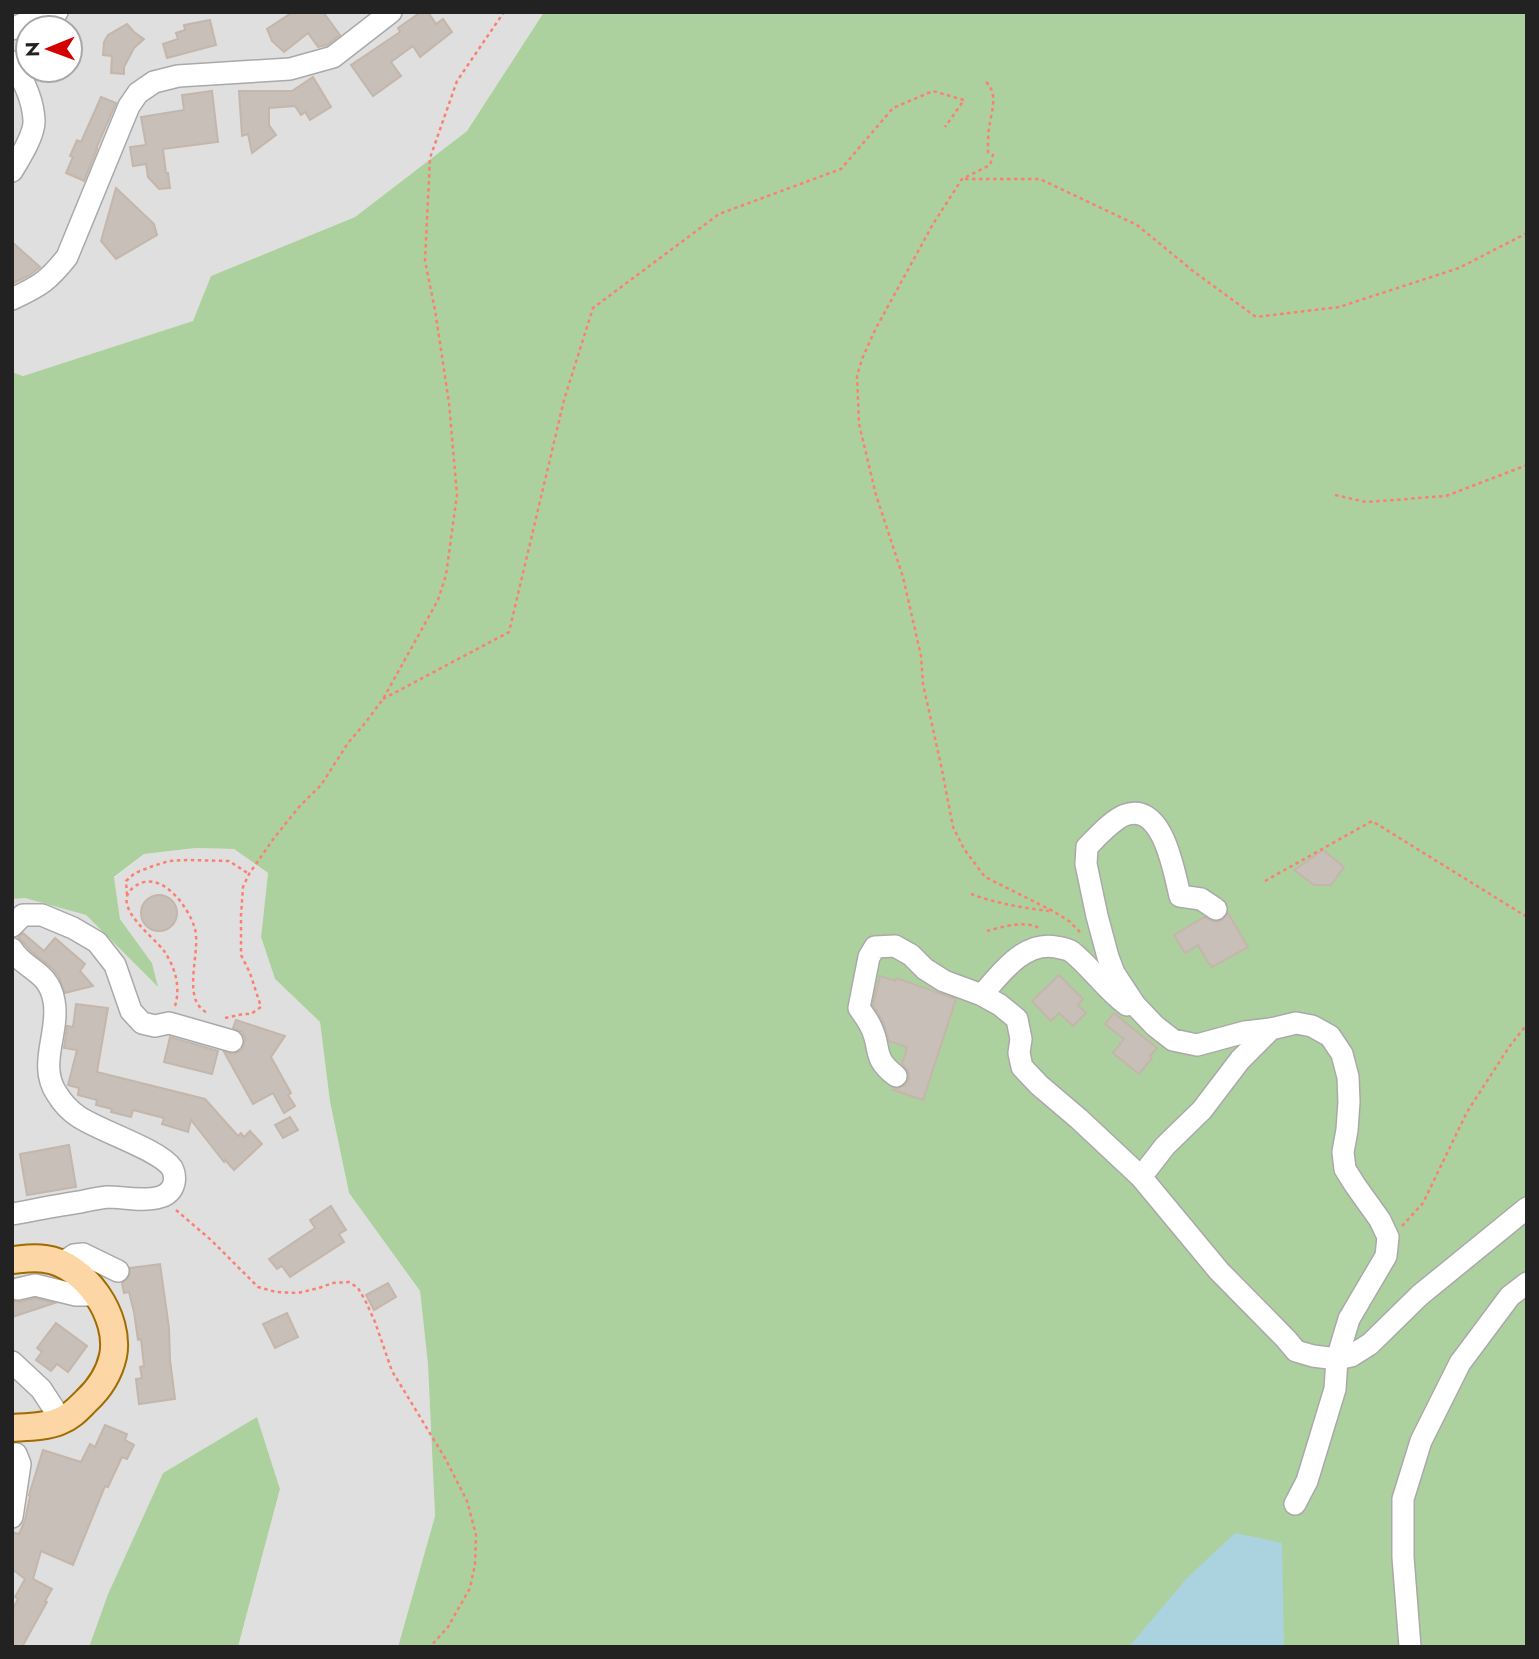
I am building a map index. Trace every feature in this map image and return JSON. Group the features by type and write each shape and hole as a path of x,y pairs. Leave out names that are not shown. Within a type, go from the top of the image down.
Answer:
{"main road":[{"path":"12,1260 47,1259 80,1274 103,1303 114,1337 114,1354 108,1372 98,1390 73,1413 62,1421 12,1428"}],"street":[{"path":"12,29 40,16 57,12"},
{"path":"12,299 37,288 52,276 67,257 130,106 138,93 154,82 177,76 290,69 333,57 391,12"},
{"path":"12,62 26,85 35,122 26,148 12,171"},
{"path":"1155,1026 1135,1005 1114,973 1097,916 1086,864 1087,847 1125,815 1137,814 1148,818 1158,826 1166,842 1180,896 1201,899 1216,909"},
{"path":"12,926 23,915 42,915 73,928 97,942 115,965 131,1011 142,1023 155,1027 168,1024 184,1027 232,1041"},
{"path":"896,1076 886,1069 878,1056 873,1029 859,1008 869,957 875,947 895,946 944,981 982,995 1017,1019 1022,1067 1141,1177 1219,1271 1296,1351 1313,1356 1344,1358 1370,1344 1420,1295 1527,1208"},
{"path":"982,995 1002,971 1020,956 1036,947 1054,946 1070,950 1117,998 1173,1040 1196,1045 1245,1032 1296,1023 1312,1026 1330,1036 1342,1055 1348,1077 1349,1101 1343,1152 1345,1169 1380,1220 1388,1237 1386,1256 1349,1319 1344,1358 1335,1389 1307,1481 1295,1504"},
{"path":"12,949 38,971 49,985 54,1000 56,1019 48,1072 55,1092 66,1107 80,1118 160,1157 172,1167 175,1176 169,1193 159,1198 105,1197 12,1214"},
{"path":"1141,1177 1165,1146 1209,1102 1241,1060 1271,1029"},
{"path":"60,1264 74,1255 83,1254 118,1271"},
{"path":"1409,1647 1403,1557 1403,1499 1421,1441 1460,1363 1510,1296 1527,1283"},
{"path":"18,1289 35,1285 76,1294 98,1295"},
{"path":"12,1362 41,1389 62,1421"},
{"path":"12,1454 16,1454 20,1464 12,1517"}],"path":[{"path":"221,1018 251,1014 261,1007 241,955 240,915 243,887 248,874 299,807 321,785 348,743 383,699 439,600 446,575 457,495 449,402 425,261 430,158 457,81 504,12"},
{"path":"986,82 990,86 994,108 989,125 988,152 993,155 990,165 962,179 933,224 875,330 857,376 859,424 876,495 903,577 921,656 927,710 953,827 964,849 985,877 1036,901 1069,921 1082,934"},
{"path":"383,699 509,632 564,400 593,308 719,214 841,169 893,108 933,91 964,100 945,127"},
{"path":"962,179 1041,179 1137,225 1193,271 1256,317 1339,307 1459,268 1527,233"},
{"path":"1335,495 1366,502 1446,496 1527,465"},
{"path":"1265,881 1372,821 1527,917"},
{"path":"168,1024 177,999 174,968 162,948 134,918 127,902 126,881 135,873 169,861 229,861 248,874"},
{"path":"127,895 131,888 149,882 161,884 172,891 180,901 191,917 196,933 194,993 197,1004 206,1013 214,1016"},
{"path":"971,894 988,901 1024,909 1053,911"},
{"path":"1388,1237 1407,1222 1423,1203 1467,1112 1527,1024"},
{"path":"159,1198 193,1223 258,1287 276,1292 298,1293 333,1283 349,1282 358,1287 375,1322 392,1371 445,1458 467,1501 476,1535 475,1564 470,1588 448,1627 430,1647"}],"shaded area":[{"path":"12,12 544,12 467,131 355,217 211,276 194,321 23,376 12,372"},
{"path":"196,848 234,849 268,873 261,937 275,979 320,1022 330,1102 349,1193 420,1291 428,1365 435,1516 398,1647 238,1647 280,1489 257,1417 163,1473 108,1594 89,1647 12,1647 12,899 25,897 86,915 157,986 152,963 120,919 114,878 144,854"}],"green space":[{"path":"544,12 1527,12 1527,1647 398,1647 435,1516 428,1365 420,1291 349,1193 330,1102 320,1022 275,979 261,937 268,873 234,849 196,848 144,854 114,877 120,919 152,963 158,987 86,915 25,898 12,899 12,372 23,376 193,321 211,276 355,217 467,131"},
{"path":"257,1417 280,1489 238,1647 89,1647 108,1594 163,1473"}],"water":[{"path":"1235,1533 1282,1543 1284,1647 1129,1647 1186,1579"}],"building":[{"path":"293,12 323,12 340,35 327,45 318,47 308,33 284,52 272,41 267,29"},
{"path":"421,12 428,12 436,24 443,19 452,32 420,57 413,46 391,62 401,76 373,96 351,65 400,32 398,28"},
{"path":"210,20 216,45 167,58 163,44 178,39 176,33 185,30 184,25"},
{"path":"127,24 144,39 134,48 124,67 124,74 111,73 112,56 103,55 104,42 108,35"},
{"path":"313,77 331,107 310,120 305,112 301,115 295,106 269,108 269,125 276,135 252,153 248,134 242,136 239,91 292,91"},
{"path":"212,91 218,142 163,149 170,188 159,189 148,177 146,164 133,166 130,147 146,145 141,117 184,110 182,95"},
{"path":"101,97 116,103 84,181 66,173 77,140 81,142"},
{"path":"116,188 154,224 157,235 116,259 101,241"},
{"path":"12,242 40,267 12,284"},
{"path":"1323,850 1344,867 1331,885 1314,885 1294,870"},
{"path":"159,895 172,900 177,913 172,926 159,931 146,926 141,913 146,900"},
{"path":"1228,913 1248,947 1212,967 1198,945 1185,953 1174,935 1204,917 1216,922"},
{"path":"23,933 44,951 55,938 85,964 80,971 93,986 65,993 52,968 18,937"},
{"path":"1059,975 1083,999 1078,1005 1086,1013 1073,1026 1059,1013 1051,1021 1032,1001"},
{"path":"880,976 895,981 896,978 956,999 923,1100 893,1090 905,1085 909,1079 908,1071 902,1064 907,1047 889,1041 883,1022 873,1005"},
{"path":"76,1004 108,1008 97,1072 205,1099 238,1136 241,1133 244,1137 250,1131 262,1144 234,1170 225,1160 224,1162 191,1120 188,1132 162,1124 164,1118 133,1110 131,1117 111,1112 112,1109 96,1105 97,1100 78,1095 79,1088 68,1085 77,1050 64,1048 67,1026 73,1027"},
{"path":"1114,1013 1157,1048 1139,1074 1113,1053 1124,1039 1105,1024"},
{"path":"236,1020 285,1036 271,1057 291,1093 288,1095 295,1106 284,1113 273,1093 253,1104 224,1052 236,1053 242,1050 244,1045 242,1032 233,1028"},
{"path":"170,1037 218,1051 212,1074 164,1062"},
{"path":"290,1117 298,1130 283,1138 275,1125"},
{"path":"69,1145 76,1187 27,1195 20,1154"},
{"path":"331,1206 346,1230 339,1234 344,1242 290,1277 282,1266 277,1269 269,1259 315,1228 310,1220"},
{"path":"160,1264 175,1399 139,1404 136,1379 142,1378 140,1367 144,1366 141,1339 138,1340 129,1292 124,1293 122,1283 129,1277 130,1268"},
{"path":"388,1283 396,1297 374,1310 366,1295"},
{"path":"35,1298 55,1303 12,1317 12,1301"},
{"path":"287,1313 298,1337 275,1348 263,1324"},
{"path":"56,1323 87,1346 68,1372 57,1364 51,1371 36,1360 42,1352 37,1348"},
{"path":"105,1425 127,1434 125,1440 134,1445 127,1459 122,1457 108,1487 105,1486 73,1565 41,1551 33,1579 52,1589 22,1647 12,1647 12,1610 18,1599 15,1597 25,1579 12,1569 12,1532 19,1534 25,1520 29,1495 43,1450 81,1462 90,1444 95,1447"}]}
